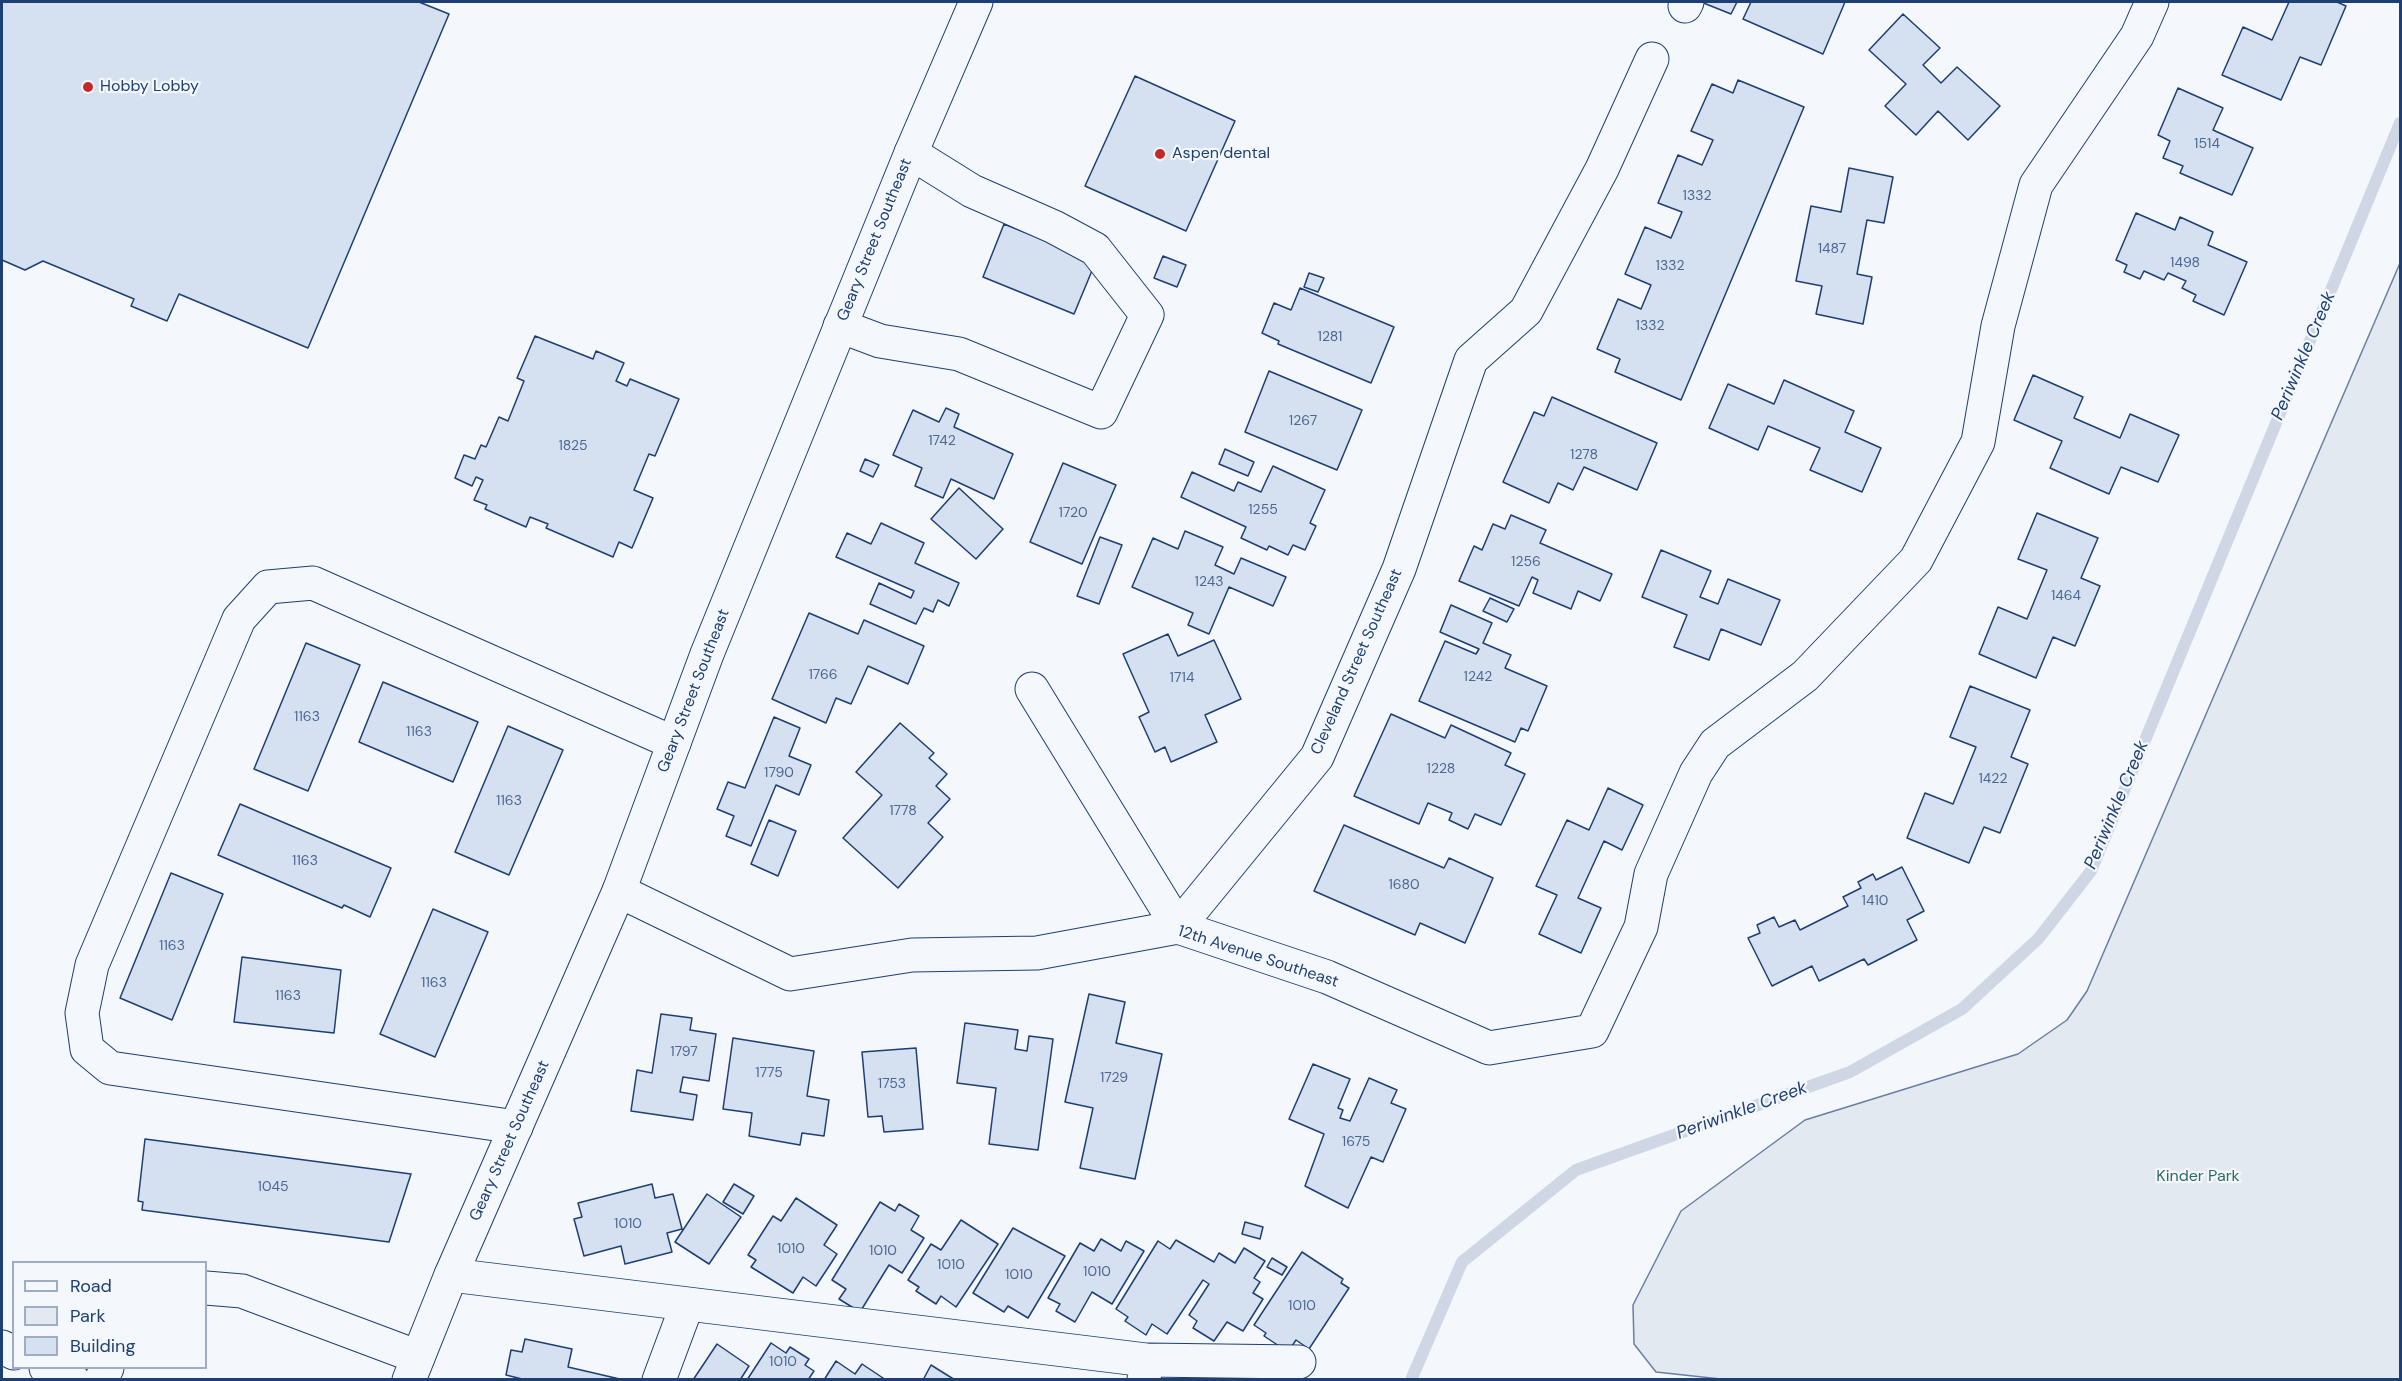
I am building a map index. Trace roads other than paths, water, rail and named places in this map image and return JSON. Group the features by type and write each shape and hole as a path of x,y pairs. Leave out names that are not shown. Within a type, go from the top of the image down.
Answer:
{"street":[{"name":"Geary Street Southeast","path":"414,1368 451,1275 619,891 707,654 911,153 976,2"},
{"name":"12th Avenue Southeast","path":"619,891 790,974 912,955 1036,953 1178,927 1327,977 1490,1048 1592,1031 1641,927 1651,874 1696,773 1715,744 1805,676 1916,560 1978,442 1998,326 2036,185 2136,36 2152,2"},
{"name":"Cleveland Street Southeast","path":"1178,927 1317,757 1399,569 1471,360 1526,311 1602,170 1652,59"},
{"path":"840,326 880,340 959,354 1101,412 1147,315 1095,249 1054,227 972,191 911,153"},
{"path":"516,1127 110,1068 87,1049 81,1013 92,965 238,618 268,587 312,583 674,743"},
{"path":"1032,689 1178,927"},
{"path":"451,1275 687,1305 1145,1370 1299,1362"},
{"path":"207,1288 242,1291 414,1368"},
{"path":"659,1380 687,1305"},
{"path":"48,1369 72,1380"}],"waterway":[{"name":"Periwinkle Creek","path":"1411,1380 1462,1262 1576,1170 1850,1072 1962,1009 2038,939 2091,871 2400,123"}],"place":[{"name":"Hobby Lobby","path":"88,87"},
{"name":"Aspen dental","path":"1160,154"}],"park label":[{"name":"Kinder Park","path":"2198,1177"}]}
